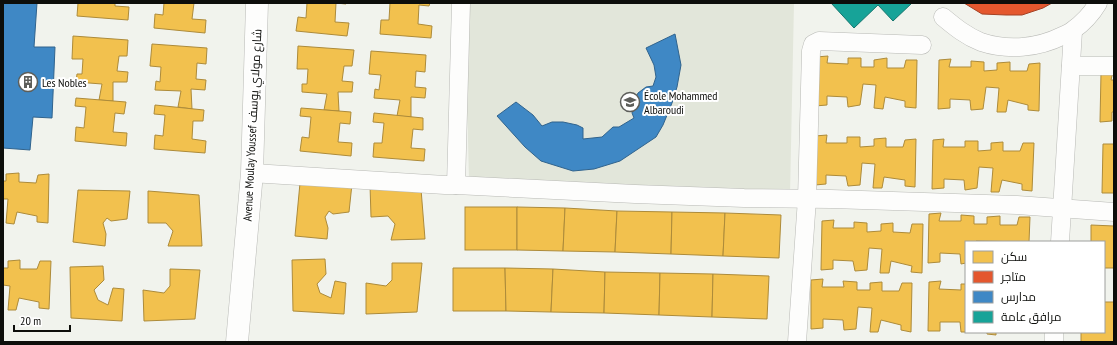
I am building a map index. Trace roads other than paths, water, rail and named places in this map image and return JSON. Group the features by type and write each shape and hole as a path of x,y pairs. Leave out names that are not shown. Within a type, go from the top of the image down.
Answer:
{"street":[{"name":"Avenue Moulay Youssef شارع مولاي يوسف","path":"237,342 252,173 257,3"},
{"path":"456,185 461,3"},
{"path":"942,17 961,32 982,42 1005,47 1029,47 1052,41 1073,31 1094,10 1098,3"},
{"path":"1060,241 1073,31"},
{"path":"797,342 807,199 811,51 813,44 819,41 922,45"},
{"path":"1071,66 1114,66"},
{"path":"252,173 441,185 627,194 969,203 1114,212"}],"place":[{"name":"Les Nobles","path":"28,82"},
{"name":"École Mohammed Albaroudi","path":"630,102"}]}
